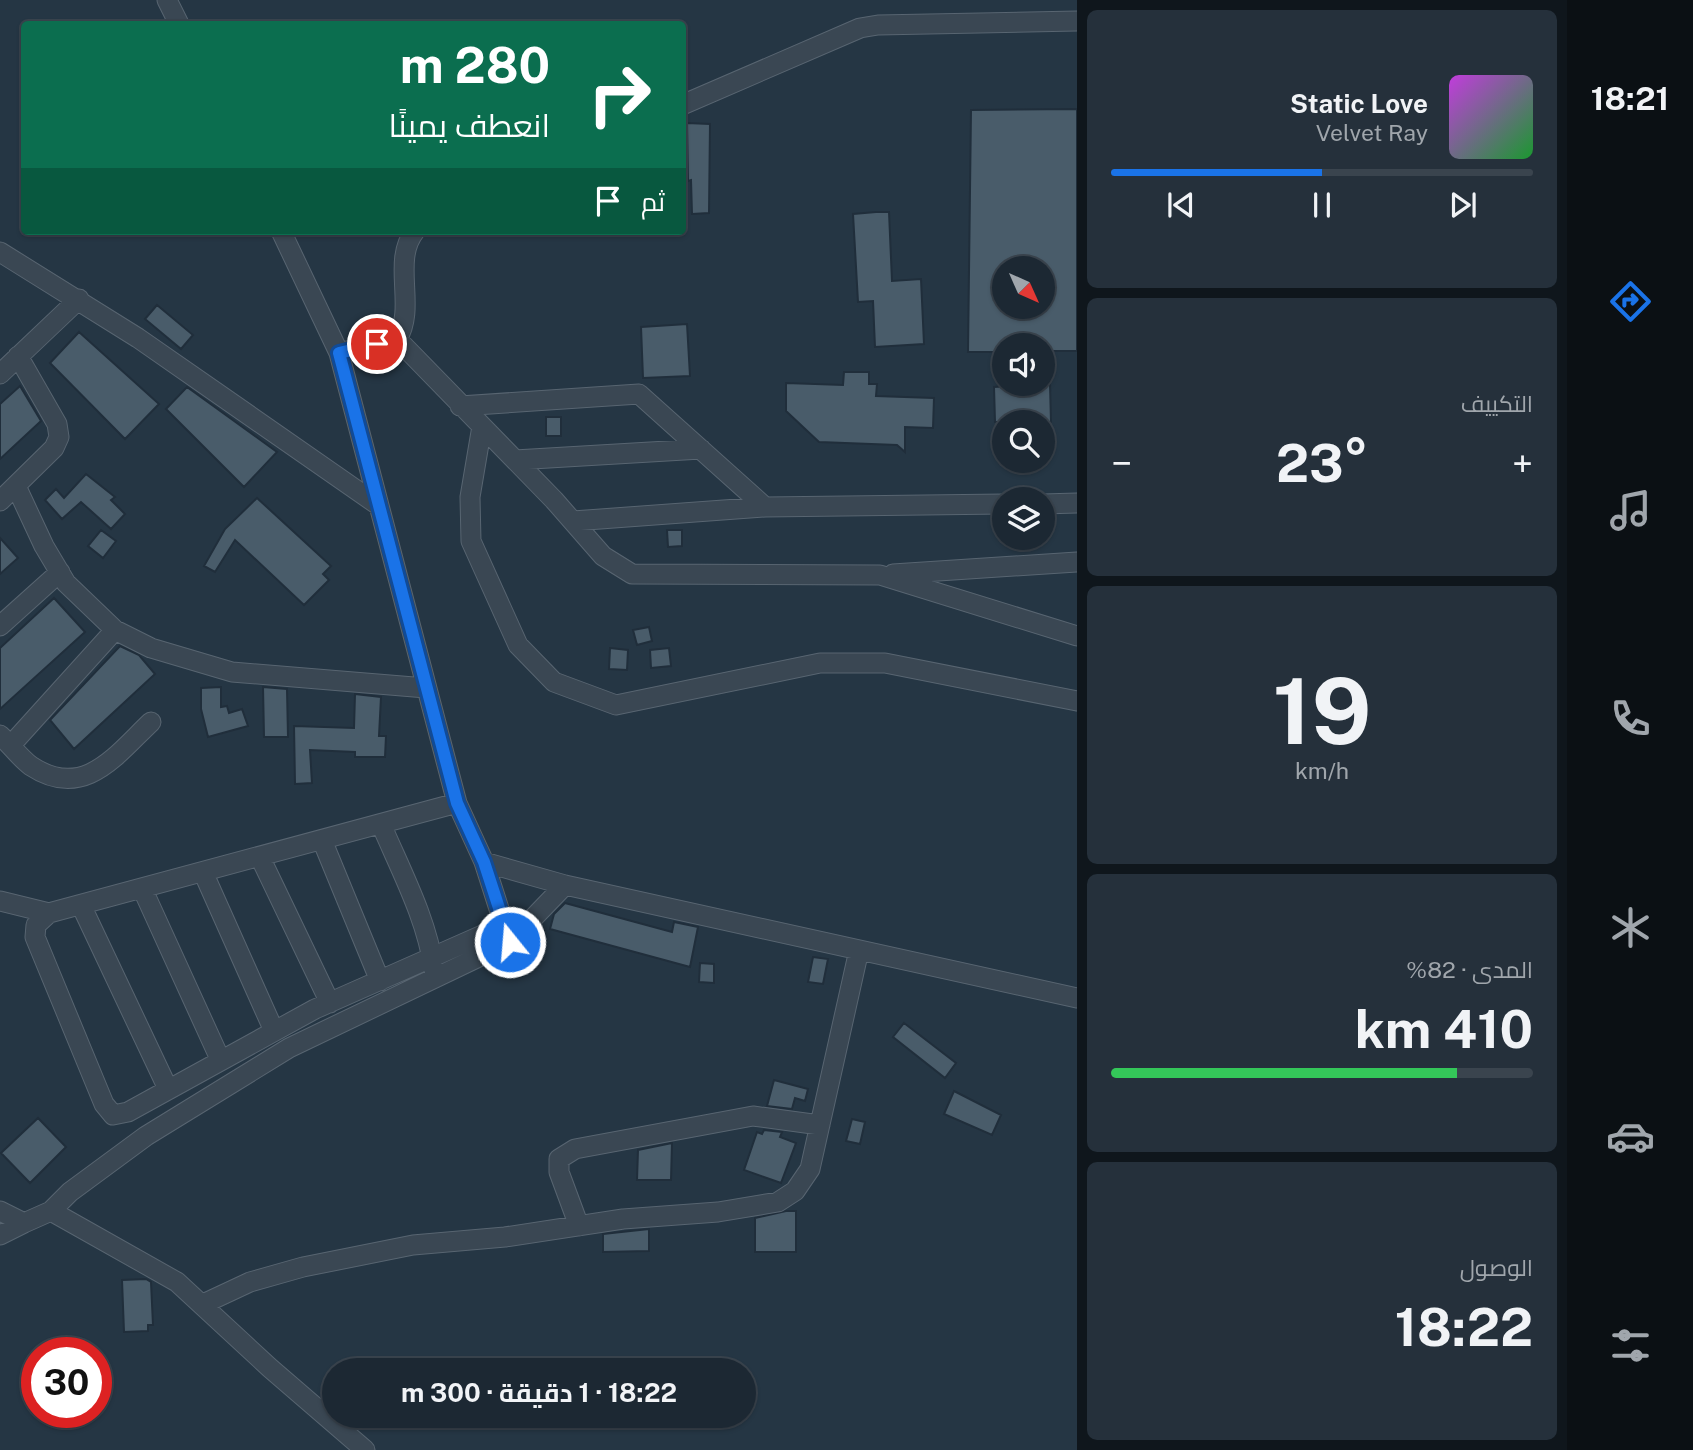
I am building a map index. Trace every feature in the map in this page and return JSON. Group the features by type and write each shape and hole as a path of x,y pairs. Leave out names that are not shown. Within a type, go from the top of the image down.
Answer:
{"street":[{"path":"167,0 178,21"},
{"path":"686,103 860,28 878,25 1077,21"},
{"path":"283,235 339,353 457,803 484,862 507,933"},
{"path":"397,339 405,319 405,255 412,235"},
{"path":"0,252 79,299 303,450 378,505"},
{"path":"0,374 79,299"},
{"path":"339,353 397,339"},
{"path":"397,339 515,460 603,556 632,574 880,575 1077,562"},
{"path":"0,502 54,448 59,437 57,424 18,356"},
{"path":"460,406 639,394 765,507"},
{"path":"482,426 470,497 471,541 518,645 554,682 616,705 820,663 885,663 1077,701"},
{"path":"515,460 701,449"},
{"path":"16,486 44,546 66,583 115,630 151,648 232,672 426,688"},
{"path":"1055,504 1077,503"},
{"path":"573,522 765,507 992,504"},
{"path":"0,626 60,572"},
{"path":"880,575 1077,636"},
{"path":"115,630 5,740 31,766 55,777 83,779 105,765 152,722"},
{"path":"0,901 49,913 457,803"},
{"path":"381,824 415,905 433,968"},
{"path":"322,840 380,981"},
{"path":"260,857 330,1003"},
{"path":"484,862 565,885 1077,998"},
{"path":"203,872 274,1031"},
{"path":"0,1235 51,1210 70,1192 146,1136 289,1048 433,968 507,933 565,885"},
{"path":"142,888 220,1059"},
{"path":"81,905 168,1089"},
{"path":"49,913 36,925 35,937 104,1104 113,1115 128,1112 220,1059 330,1003 380,981 433,968"},
{"path":"203,1304 250,1282 303,1267 413,1245 505,1237 623,1219 718,1212 778,1202 795,1191 810,1169 859,950"},
{"path":"579,1226 559,1171 559,1159 575,1149 753,1116 820,1125"},
{"path":"51,1210 177,1282 270,1368 365,1450"},
{"path":"0,1211 24,1223"}],"building":[{"path":"1077,109 1077,351 1055,351 1055,333 992,333 992,352 968,352 971,110"},
{"path":"687,123 710,124 709,213 692,214 691,180 688,181"},
{"path":"889,212 892,281 921,279 924,344 875,347 873,301 858,302 853,214"},
{"path":"157,305 193,335 181,349 145,319"},
{"path":"687,324 690,376 643,378 641,327"},
{"path":"79,332 159,404 125,439 50,363"},
{"path":"844,372 869,372 869,384 877,384 876,396 934,398 933,428 905,427 905,452 897,445 819,442 786,411 786,383 843,385"},
{"path":"20,386 41,421 0,459 0,404"},
{"path":"187,387 277,452 244,487 166,409"},
{"path":"994,396 1050,396 1051,410 995,410"},
{"path":"546,417 561,417 561,436 546,436"},
{"path":"86,474 115,497 111,500 125,514 111,529 81,502 62,519 45,500 56,489 64,498"},
{"path":"257,498 331,566 323,574 329,580 304,605 235,540 215,572 204,566 225,529"},
{"path":"101,530 116,541 103,558 88,546"},
{"path":"667,530 682,530 682,546 668,547"},
{"path":"0,538 18,558 0,574"},
{"path":"54,598 85,632 0,709 0,648"},
{"path":"649,627 652,641 637,645 633,630"},
{"path":"120,646 139,655 155,674 74,749 50,720"},
{"path":"610,648 628,650 627,670 609,669"},
{"path":"669,648 671,666 651,668 650,650"},
{"path":"221,687 221,707 227,706 229,713 242,709 248,726 208,737 201,709 201,688"},
{"path":"263,687 287,689 288,737 264,737"},
{"path":"355,694 381,697 379,736 386,736 385,757 355,757 355,752 310,750 312,783 295,784 294,726 354,728"},
{"path":"565,903 672,932 674,922 698,927 690,967 550,929 554,914"},
{"path":"813,957 828,959 823,984 808,982"},
{"path":"700,963 714,964 714,983 699,982"},
{"path":"904,1023 956,1063 945,1078 893,1037"},
{"path":"774,1080 808,1089 805,1101 795,1098 792,1109 767,1106"},
{"path":"954,1091 1001,1115 992,1135 944,1114"},
{"path":"38,1118 66,1147 30,1183 1,1153"},
{"path":"852,1119 865,1122 860,1144 846,1141"},
{"path":"764,1130 782,1132 780,1137 796,1143 781,1183 744,1170 757,1132 762,1134"},
{"path":"672,1143 671,1180 637,1180 638,1150"},
{"path":"796,1211 796,1252 755,1252 755,1218"},
{"path":"649,1229 649,1251 603,1252 603,1234"},
{"path":"146,1279 151,1282 153,1325 148,1325 148,1331 124,1332 122,1280"}],"route":[{"path":"377,344 339,353 457,803 484,862 510,942"}]}
